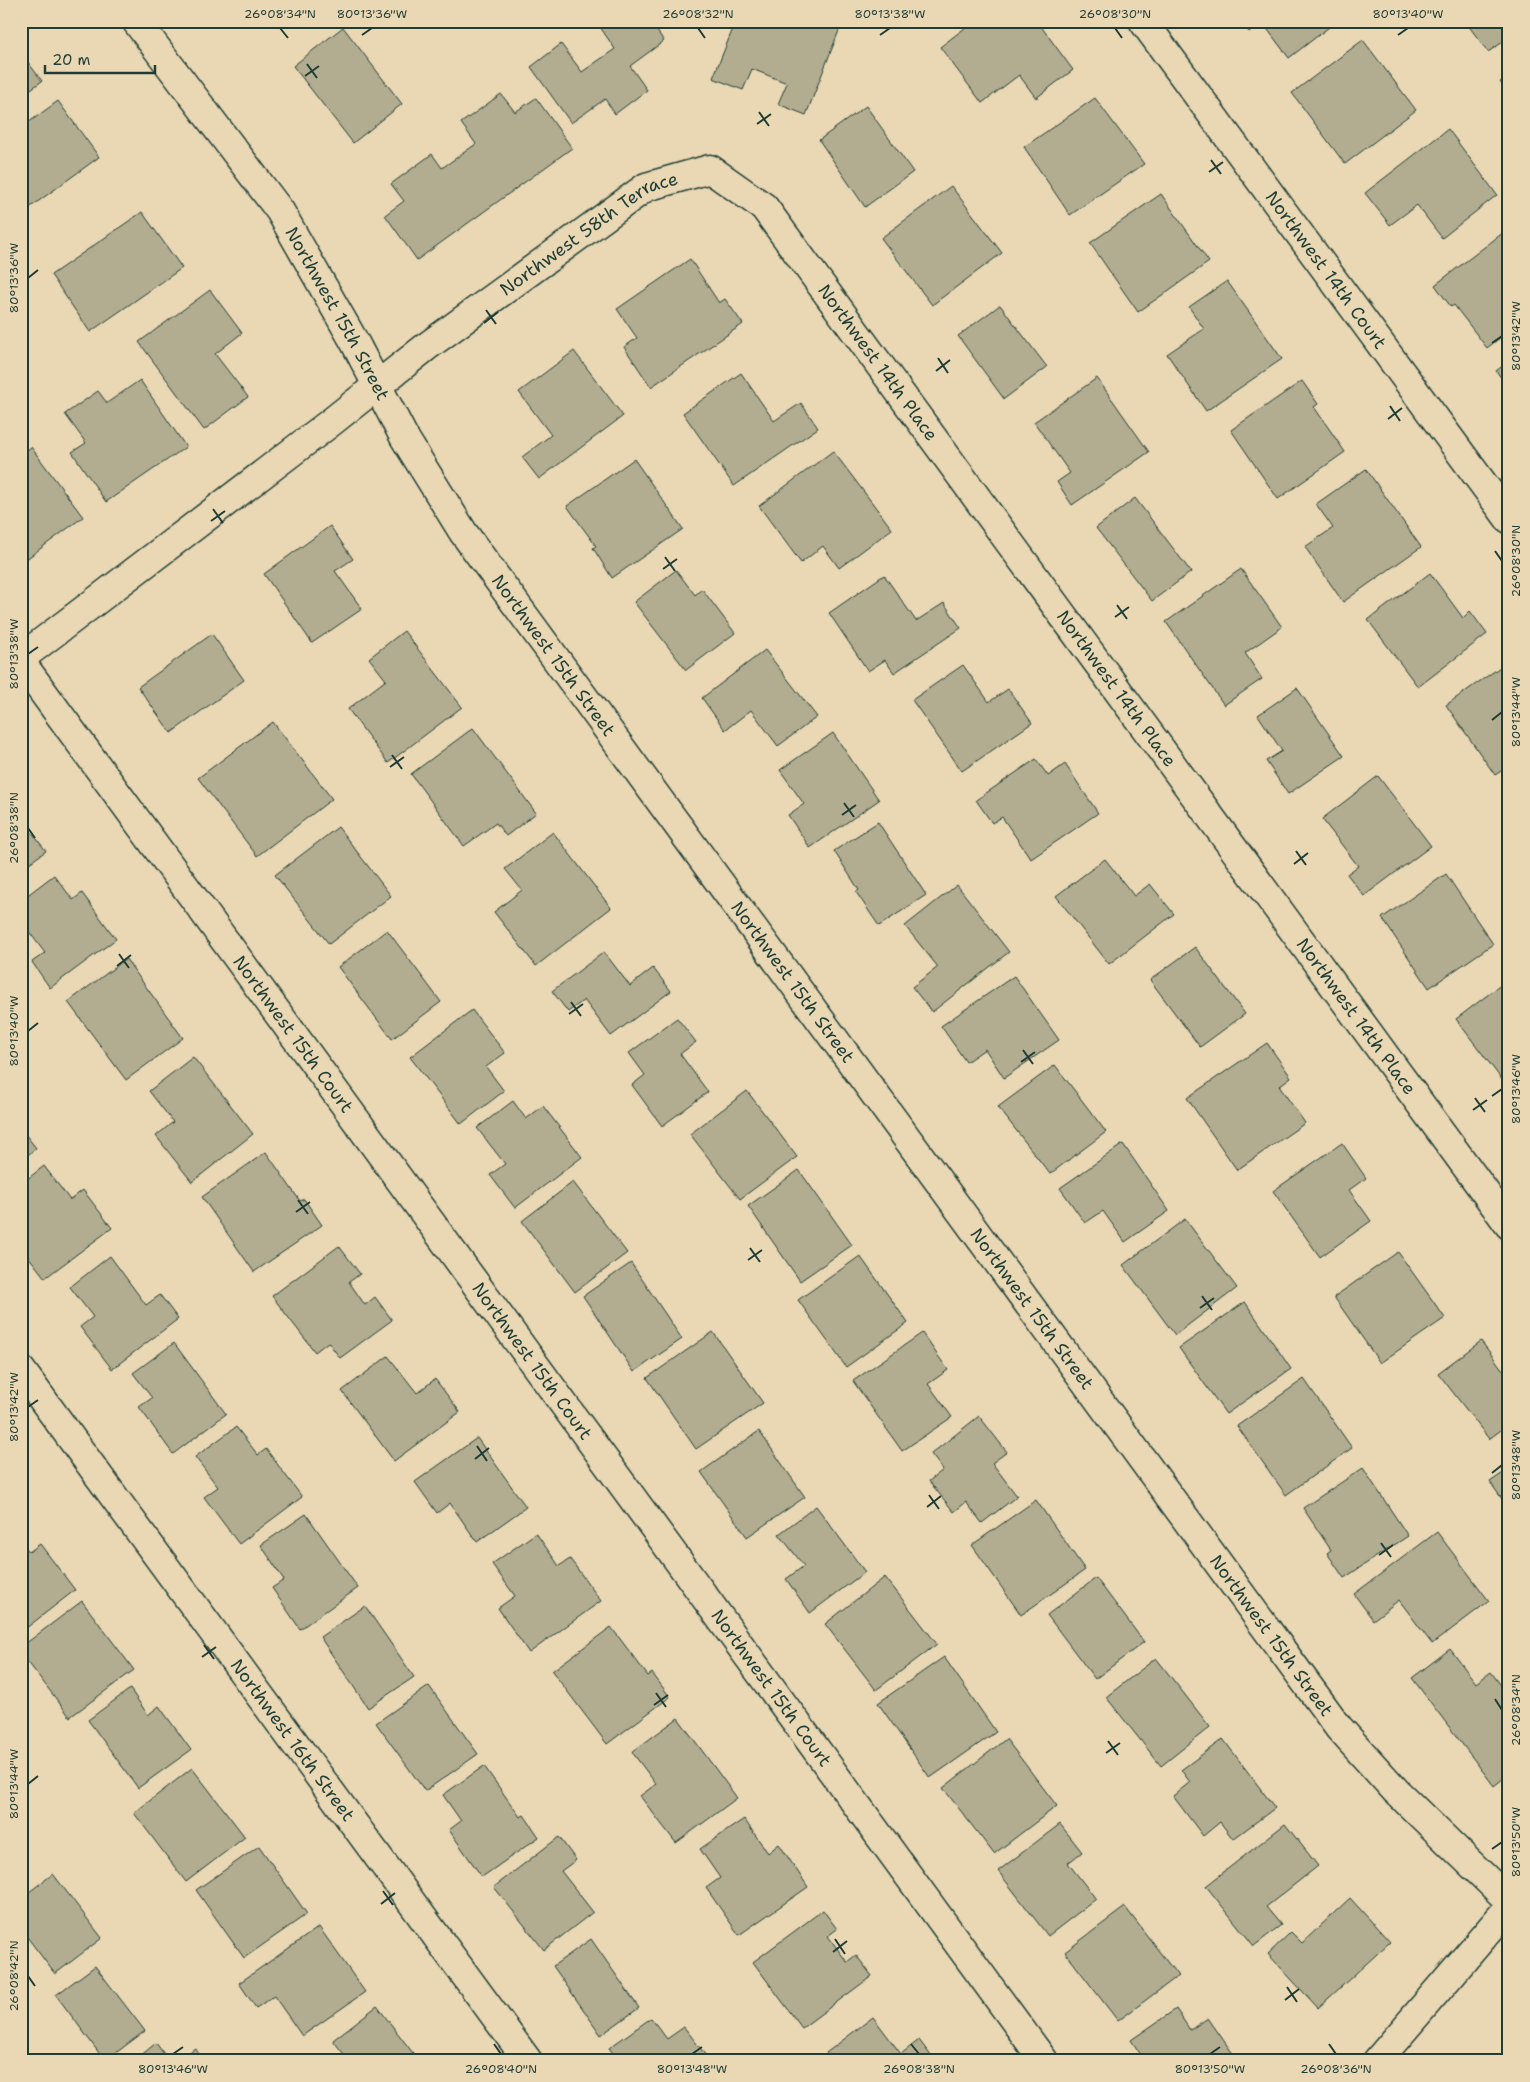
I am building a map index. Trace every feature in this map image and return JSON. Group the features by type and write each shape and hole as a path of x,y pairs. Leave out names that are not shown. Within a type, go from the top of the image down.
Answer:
{"street":[{"name":"Northwest 15th Street","path":"136,21 280,211 404,437 463,532 1339,1728 1396,1792 1509,1901"},
{"name":"Northwest 14th Court","path":"1143,21 1509,519"},
{"name":"Northwest 58th Terrace","path":"21,660 377,386 426,346 646,187 710,169"},
{"name":"Northwest 14th Place","path":"710,169 764,207 1509,1225"},
{"name":"Northwest 15th Court","path":"21,660 1044,2061"},
{"name":"Northwest 16th Street","path":"21,1370 528,2061"},
{"path":"1377,2061 1509,1907"}],"building":[{"path":"596,21 650,21 664,41 630,66 647,90 615,114 605,99 571,123 531,67 561,44 582,72 615,49"},
{"path":"736,21 823,21 840,28 806,115 778,104 787,83 752,69 743,90 713,78"},
{"path":"974,21 1037,21 1073,70 1036,98 1019,75 982,103 940,47"},
{"path":"1241,21 1337,21 1289,58 1262,22 1249,32"},
{"path":"1465,21 1509,21 1509,38 1488,52"},
{"path":"343,27 402,104 353,143 293,66"},
{"path":"1363,40 1416,110 1345,164 1292,93"},
{"path":"21,53 42,81 21,96"},
{"path":"1509,76 1509,95 1500,82"},
{"path":"501,94 515,112 536,98 572,148 417,260 385,215 404,201 391,184 432,154 442,168 476,144 461,123"},
{"path":"1095,98 1144,164 1070,215 1024,147"},
{"path":"58,101 99,157 21,214 21,128"},
{"path":"866,106 913,172 865,207 819,140"},
{"path":"1448,129 1497,195 1442,238 1417,205 1390,225 1365,193"},
{"path":"951,186 1002,253 932,305 881,238"},
{"path":"1161,194 1209,262 1138,312 1090,243"},
{"path":"142,212 182,268 90,332 51,275"},
{"path":"1504,232 1509,239 1509,331 1487,348 1454,305 1451,307 1435,285"},
{"path":"690,259 719,303 725,299 743,324 651,387 624,347 637,338 617,309"},
{"path":"1227,281 1282,359 1206,411 1167,354 1204,329 1189,307"},
{"path":"210,290 242,333 215,354 248,397 204,430 139,342"},
{"path":"1000,305 1047,367 1004,399 958,336"},
{"path":"574,351 623,416 539,479 522,457 551,435 519,392"},
{"path":"1509,361 1509,388 1496,371"},
{"path":"741,373 774,421 801,403 818,428 734,486 683,413"},
{"path":"1097,378 1149,452 1072,505 1057,482 1070,473 1034,422"},
{"path":"140,380 186,447 106,502 72,452 86,443 65,414 98,391 107,403"},
{"path":"1302,381 1318,404 1314,407 1345,452 1278,499 1231,430"},
{"path":"31,447 83,517 21,563 21,455"},
{"path":"833,451 892,529 839,568 823,546 801,563 759,506"},
{"path":"634,459 683,529 612,578 593,548 596,546 567,506"},
{"path":"1366,469 1421,547 1343,602 1305,547 1333,528 1316,504"},
{"path":"1135,498 1191,572 1152,601 1096,528"},
{"path":"330,526 353,559 335,571 362,609 312,643 264,574"},
{"path":"1241,569 1282,627 1245,653 1262,679 1224,705 1166,622"},
{"path":"676,570 695,595 702,589 735,633 686,670 634,602"},
{"path":"1430,573 1463,618 1470,611 1487,634 1418,687 1368,620"},
{"path":"884,575 916,621 944,603 961,628 894,673 885,660 868,671 829,613"},
{"path":"404,631 462,707 388,763 348,709 386,680 369,658"},
{"path":"212,634 244,680 171,733 138,687"},
{"path":"765,650 817,717 778,746 751,710 725,730 702,698"},
{"path":"1506,663 1509,667 1509,766 1495,775 1446,705"},
{"path":"963,665 989,702 1008,689 1032,723 962,771 912,700"},
{"path":"1297,688 1344,756 1288,794 1266,761 1282,751 1258,715"},
{"path":"273,722 332,799 257,856 198,778"},
{"path":"473,728 536,813 506,836 496,823 464,846 411,774"},
{"path":"833,733 879,800 810,848 788,815 804,804 780,770"},
{"path":"1036,759 1048,776 1065,764 1098,813 1031,859 1002,817 992,823 976,800"},
{"path":"1378,776 1431,846 1364,896 1347,874 1358,866 1322,819"},
{"path":"21,818 46,851 21,869"},
{"path":"878,822 926,895 879,926 856,892 859,890 834,851"},
{"path":"338,827 391,896 329,944 275,875"},
{"path":"553,832 611,908 536,966 494,912 522,890 505,869"},
{"path":"1105,859 1134,896 1150,884 1174,914 1109,964 1056,896"},
{"path":"1446,874 1493,944 1429,988 1382,918"},
{"path":"54,875 73,900 82,893 116,939 50,988 32,962 45,953 21,921 21,900"},
{"path":"957,885 1009,952 932,1012 912,987 938,967 905,926"},
{"path":"387,930 441,1002 392,1039 338,967"},
{"path":"1195,947 1245,1014 1200,1047 1150,980"},
{"path":"604,952 630,986 653,968 671,991 611,1036 584,1000 568,1012 552,991"},
{"path":"126,959 183,1038 126,1080 68,1002"},
{"path":"1014,976 1059,1040 1004,1078 985,1049 966,1062 941,1026"},
{"path":"1502,984 1509,992 1509,1089 1456,1019"},
{"path":"472,1010 505,1053 486,1067 504,1091 461,1124 410,1057"},
{"path":"677,1018 696,1042 680,1054 708,1092 662,1126 632,1085 645,1075 629,1053"},
{"path":"1267,1043 1291,1077 1279,1086 1305,1123 1237,1170 1187,1098"},
{"path":"193,1057 253,1134 192,1182 156,1136 173,1122 149,1091"},
{"path":"1055,1065 1106,1132 1050,1174 998,1107"},
{"path":"747,1091 797,1157 740,1199 690,1134"},
{"path":"513,1101 526,1119 543,1106 582,1157 515,1208 490,1175 505,1164 477,1128"},
{"path":"21,1129 36,1148 21,1161"},
{"path":"1342,1143 1366,1178 1349,1190 1371,1221 1320,1257 1273,1191"},
{"path":"1123,1144 1169,1211 1125,1242 1103,1211 1085,1223 1060,1188"},
{"path":"266,1152 300,1201 304,1199 322,1225 254,1272 202,1197"},
{"path":"44,1166 70,1200 83,1190 112,1228 45,1278 21,1247 21,1232 28,1227 21,1219 21,1184"},
{"path":"799,1170 852,1245 800,1281 748,1206"},
{"path":"573,1182 627,1253 575,1292 522,1221"},
{"path":"1185,1219 1237,1288 1175,1335 1123,1265"},
{"path":"339,1246 360,1274 349,1282 365,1305 375,1297 392,1320 340,1358 328,1342 315,1352 272,1296"},
{"path":"1398,1252 1445,1318 1380,1363 1334,1297"},
{"path":"110,1256 146,1305 160,1295 178,1319 112,1369 80,1327 93,1317 70,1287"},
{"path":"860,1256 908,1323 846,1367 798,1300"},
{"path":"631,1263 682,1339 634,1372 583,1296"},
{"path":"1245,1302 1291,1369 1226,1414 1179,1348"},
{"path":"713,1332 763,1403 696,1449 647,1378"},
{"path":"922,1333 948,1370 928,1384 952,1417 902,1451 853,1381"},
{"path":"1481,1341 1509,1378 1509,1424 1489,1439 1438,1373"},
{"path":"174,1343 226,1414 173,1454 139,1407 152,1398 133,1373"},
{"path":"388,1356 417,1393 435,1379 460,1412 394,1461 342,1391"},
{"path":"1304,1379 1352,1448 1286,1495 1237,1426"},
{"path":"979,1416 1007,1452 992,1463 1017,1496 982,1523 966,1502 954,1512 929,1481 943,1470 931,1454"},
{"path":"236,1427 258,1455 266,1449 302,1497 239,1544 204,1497 218,1487 195,1457"},
{"path":"759,1431 805,1497 747,1537 701,1472"},
{"path":"477,1438 526,1507 477,1542 450,1503 437,1513 415,1482"},
{"path":"1363,1468 1408,1536 1344,1578 1327,1553 1331,1550 1303,1508"},
{"path":"1509,1469 1509,1509 1490,1482"},
{"path":"1036,1500 1085,1570 1021,1615 972,1545"},
{"path":"816,1506 865,1572 810,1613 786,1579 804,1566 779,1534"},
{"path":"306,1514 358,1588 300,1629 272,1588 284,1580 261,1545"},
{"path":"1437,1532 1489,1601 1432,1644 1399,1600 1373,1620 1354,1594"},
{"path":"536,1533 559,1566 570,1559 601,1601 529,1653 498,1608 515,1596 492,1564"},
{"path":"21,1541 29,1552 40,1544 75,1590 25,1629 21,1624"},
{"path":"885,1577 937,1644 876,1690 825,1624"},
{"path":"1096,1578 1144,1642 1095,1679 1047,1615"},
{"path":"82,1601 134,1670 70,1717 21,1653 21,1647"},
{"path":"365,1606 414,1677 368,1708 320,1637"},
{"path":"611,1627 648,1676 652,1673 670,1697 607,1744 552,1671"},
{"path":"1450,1649 1476,1683 1491,1672 1509,1696 1509,1774 1494,1786 1412,1678"},
{"path":"944,1657 996,1732 930,1778 878,1703"},
{"path":"1156,1658 1210,1727 1161,1766 1106,1697"},
{"path":"429,1686 478,1754 425,1791 376,1723"},
{"path":"130,1689 148,1715 159,1706 191,1750 138,1788 88,1720"},
{"path":"678,1718 737,1798 676,1843 640,1796 656,1784 632,1752"},
{"path":"1006,1739 1057,1806 994,1854 943,1788"},
{"path":"1223,1739 1275,1808 1233,1839 1220,1822 1203,1836 1173,1796 1190,1782 1181,1770"},
{"path":"484,1766 520,1817 524,1815 539,1837 482,1877 449,1830 461,1821 443,1795"},
{"path":"192,1768 245,1837 186,1882 134,1813"},
{"path":"744,1819 768,1853 779,1844 808,1887 739,1935 706,1888 720,1878 700,1849"},
{"path":"1060,1824 1082,1852 1068,1863 1096,1899 1048,1936 998,1871"},
{"path":"1285,1824 1318,1866 1266,1907 1281,1925 1254,1946 1206,1886"},
{"path":"559,1837 576,1860 561,1871 593,1912 544,1950 494,1887"},
{"path":"259,1846 307,1914 244,1958 196,1890"},
{"path":"53,1874 102,1938 55,1974 21,1929 21,1898"},
{"path":"1350,1898 1390,1942 1318,2008 1268,1954 1291,1932 1302,1943"},
{"path":"1125,1907 1178,1976 1118,2021 1065,1952"},
{"path":"823,1910 837,1929 828,1936 847,1962 856,1955 872,1976 802,2028 753,1962"},
{"path":"319,1927 365,1992 302,2036 274,1996 256,2008 239,1983"},
{"path":"591,1939 639,2008 601,2035 553,1966"},
{"path":"95,1966 145,2031 105,2061 56,1995"},
{"path":"377,2006 419,2061 349,2061 333,2040"},
{"path":"1176,2009 1190,2030 1208,2018 1238,2061 1145,2061 1131,2040"},
{"path":"873,2017 901,2054 919,2040 935,2061 832,2061 826,2053"},
{"path":"651,2018 667,2039 684,2027 710,2061 619,2061 609,2048"},
{"path":"156,2043 169,2061 134,2061"},
{"path":"195,2048 204,2061 178,2061"}]}
